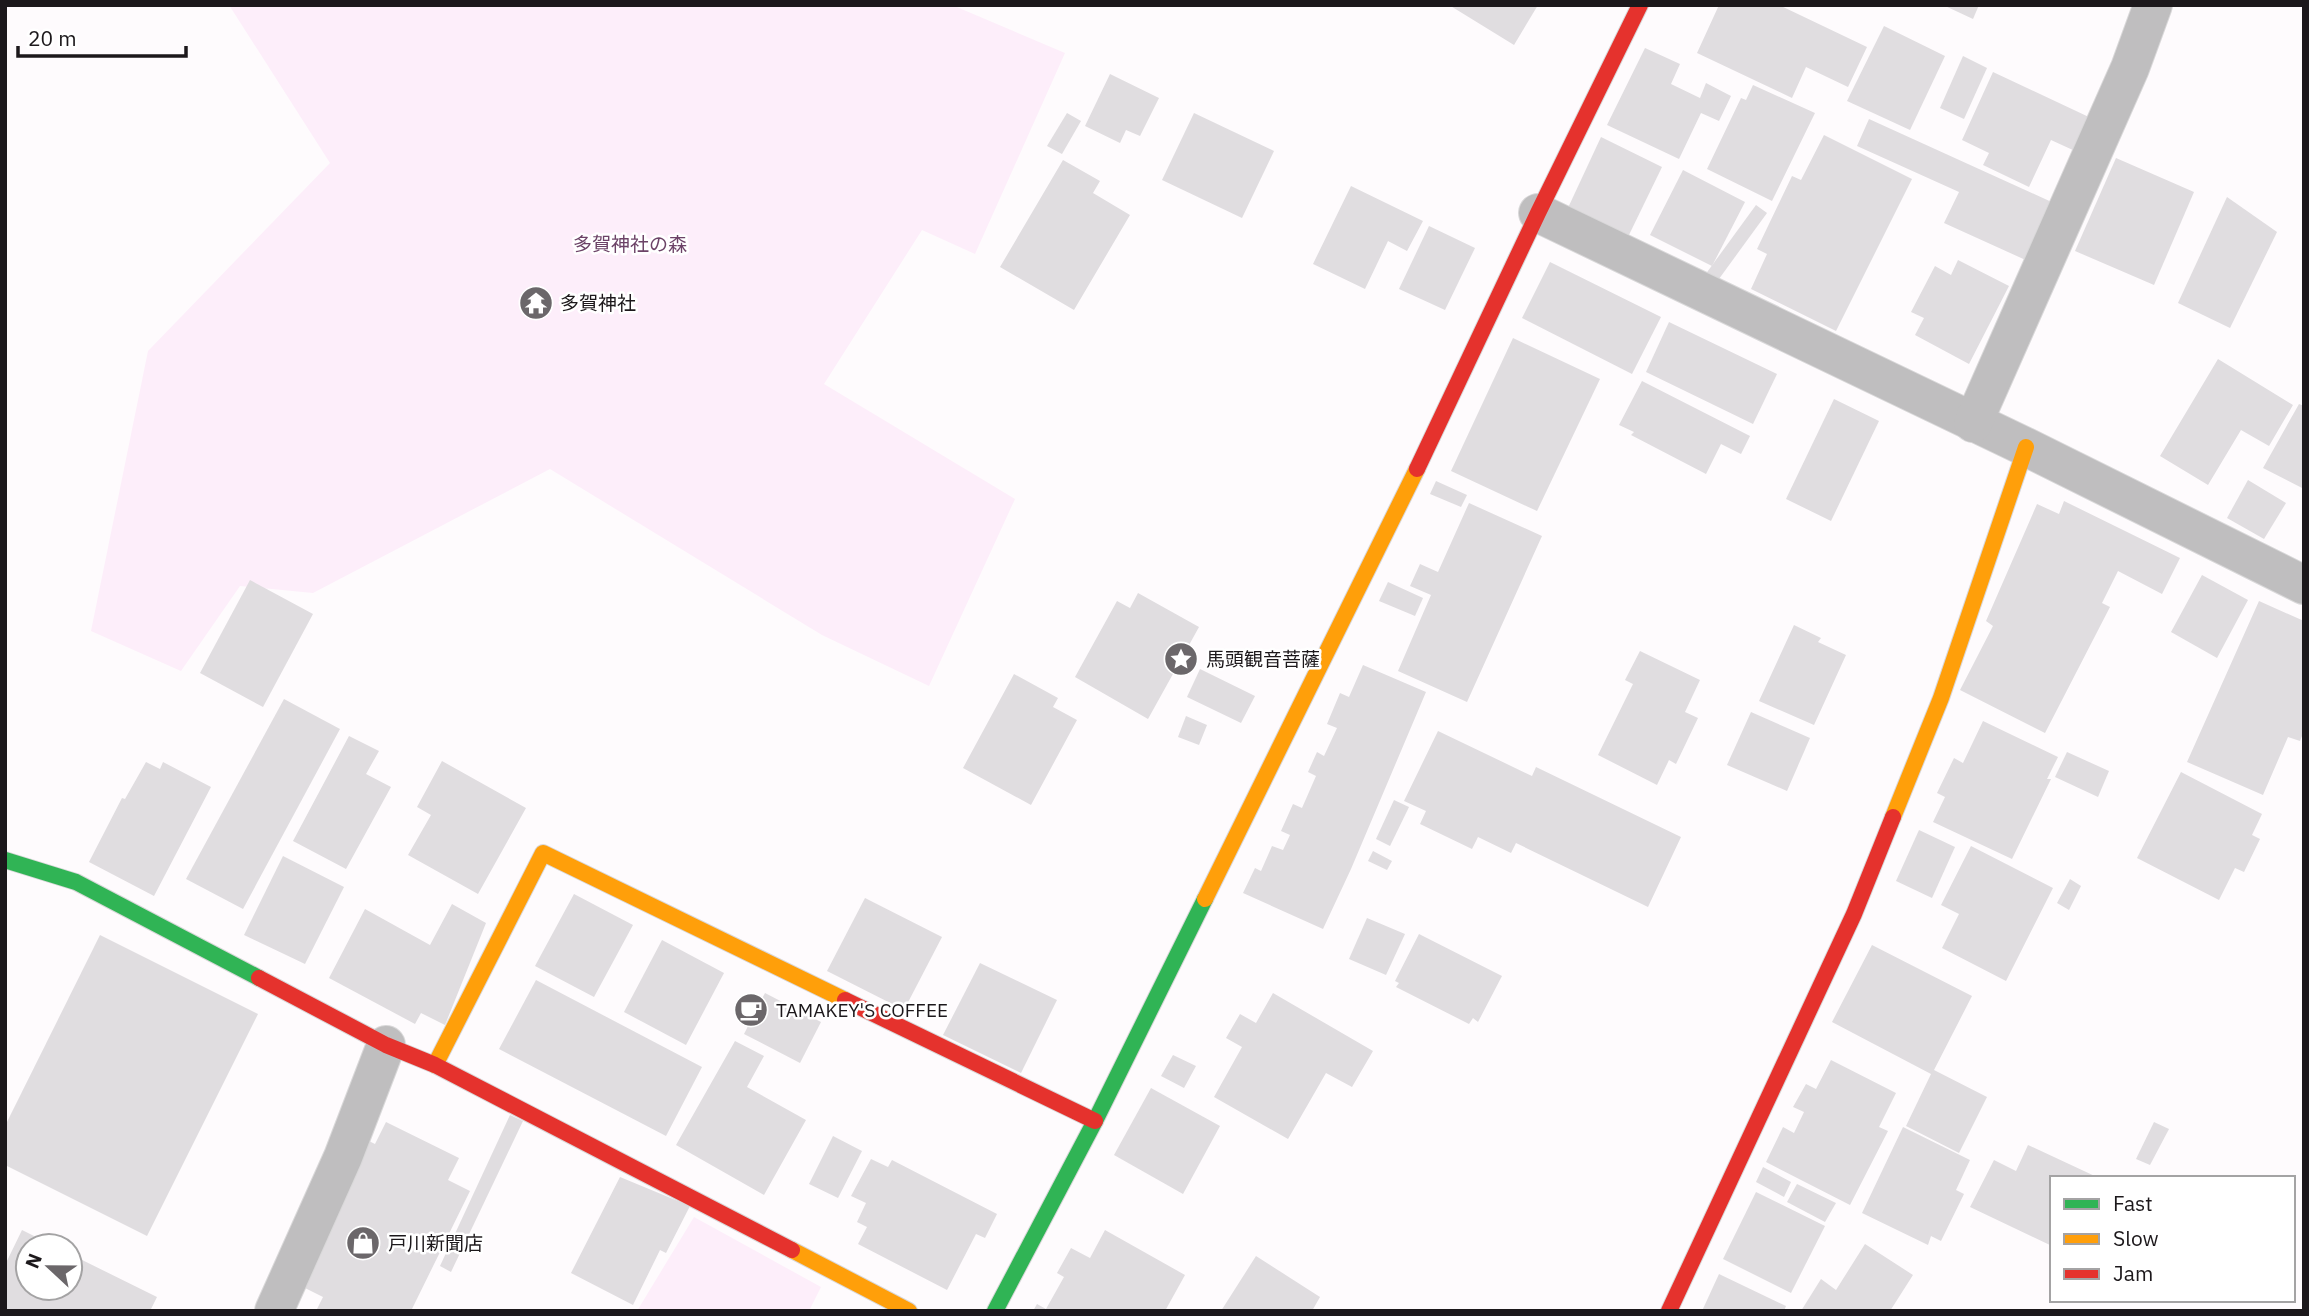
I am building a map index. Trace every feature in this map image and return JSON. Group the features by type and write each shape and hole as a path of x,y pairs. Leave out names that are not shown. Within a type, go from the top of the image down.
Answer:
{"street":[{"path":"995,1311 1095,1121 1379,548 1640,5"},
{"path":"1973,423 2130,68 2153,5"},
{"path":"1538,213 2026,447 2304,585"},
{"path":"1669,1311 1854,915 1941,698 2026,447"},
{"path":"435,1065 543,853 1095,1121"},
{"path":"5,860 76,882 386,1045 435,1065 909,1311"},
{"path":"274,1311 343,1157 386,1045"}],"green space":[{"name":"多賀神社の森","path":"229,5 952,5 1065,53 975,254 922,230 824,384 1015,499 929,686 822,635 550,469 313,593 240,586 181,671 91,631 148,351 330,163"},
{"path":"694,1217 821,1287 809,1311 637,1311"}],"building":[{"path":"1449,5 1538,5 1514,45"},
{"path":"1719,5 1779,5 1867,47 1848,87 1806,67 1792,98 1697,53"},
{"path":"1943,5 1979,5 1973,19"},
{"path":"1884,26 1945,56 1910,130 1847,101"},
{"path":"1645,48 1680,64 1671,84 1700,98 1706,83 1731,96 1719,121 1701,113 1679,159 1607,125"},
{"path":"1963,56 1987,68 1964,119 1940,108"},
{"path":"1993,72 2091,118 2075,151 2051,140 2029,187 1983,165 1989,153 1962,140"},
{"path":"1110,74 1159,98 1140,136 1126,130 1120,143 1085,126"},
{"path":"1753,85 1815,113 1772,201 1707,169 1741,98 1746,100"},
{"path":"1067,113 1081,121 1062,154 1047,146"},
{"path":"1194,113 1274,151 1242,218 1162,180"},
{"path":"1869,119 2056,204 2030,262 1944,223 1959,192 1857,146"},
{"path":"1824,135 1912,179 1836,331 1751,289 1767,254 1757,249 1792,176 1801,180"},
{"path":"1601,137 1662,167 1627,239 1567,210"},
{"path":"2116,158 2194,192 2154,285 2075,251"},
{"path":"1063,160 1100,181 1093,193 1130,215 1074,310 1000,267"},
{"path":"1683,170 1745,202 1712,266 1650,235"},
{"path":"1351,186 1423,221 1407,251 1388,241 1365,289 1313,264"},
{"path":"2227,197 2277,232 2230,328 2178,303"},
{"path":"1756,205 1767,213 1716,283 1705,275"},
{"path":"1429,226 1475,248 1445,310 1399,289"},
{"path":"1958,260 2009,286 1969,364 1915,335 1924,318 1911,312 1935,266 1951,275"},
{"path":"1550,262 1661,317 1632,374 1522,318"},
{"path":"1669,322 1777,374 1753,424 1646,372"},
{"path":"1513,338 1600,379 1537,511 1451,471"},
{"path":"2218,359 2293,405 2269,446 2241,430 2208,485 2160,456"},
{"path":"1642,381 1750,436 1741,454 1721,444 1706,474 1631,435 1634,432 1619,425"},
{"path":"1834,399 1879,421 1831,521 1786,499"},
{"path":"2299,404 2304,406 2304,489 2263,468"},
{"path":"2248,480 2286,503 2264,539 2227,518"},
{"path":"1436,481 1467,495 1461,507 1430,494"},
{"path":"2064,501 2180,558 2162,594 2118,571 2102,603 2110,607 2045,733 1960,690 1993,626 1986,621 2037,504 2059,514"},
{"path":"1469,503 1542,536 1467,702 1398,671 1431,595 1410,586 1420,564 1438,572"},
{"path":"2202,575 2248,600 2217,658 2171,632"},
{"path":"250,580 313,614 263,707 200,673"},
{"path":"1388,582 1423,598 1415,616 1379,601"},
{"path":"1138,593 1199,627 1148,719 1075,677 1117,601 1130,608"},
{"path":"2259,601 2304,621 2304,731 2300,741 2288,737 2263,795 2187,762"},
{"path":"1794,625 1821,638 1818,642 1846,655 1814,725 1759,701"},
{"path":"1640,651 1700,680 1685,712 1698,718 1676,764 1669,760 1657,785 1598,755 1633,684 1625,680"},
{"path":"1363,665 1426,692 1323,929 1243,893 1255,868 1261,871 1272,846 1283,850 1290,835 1281,831 1293,804 1302,808 1316,776 1308,772 1317,752 1324,756 1337,728 1327,724 1340,693 1349,697"},
{"path":"1200,669 1255,696 1241,723 1187,697"},
{"path":"1014,674 1058,698 1053,707 1077,720 1031,805 963,768"},
{"path":"284,699 340,729 243,909 186,879"},
{"path":"1751,712 1810,738 1787,791 1727,765"},
{"path":"1186,716 1207,725 1199,745 1178,737"},
{"path":"1983,721 2058,757 2047,779 2051,779 2012,859 1933,822 1945,797 1937,793 1954,758 1963,763"},
{"path":"1438,731 1532,776 1536,767 1681,837 1648,907 1516,843 1511,853 1478,837 1472,849 1420,824 1426,811 1404,801"},
{"path":"349,736 379,751 366,774 391,787 346,869 293,841"},
{"path":"2067,752 2109,771 2098,797 2055,777"},
{"path":"442,761 526,808 478,894 408,855 431,815 417,807"},
{"path":"146,762 160,769 163,762 211,787 154,896 89,862 122,798 125,799"},
{"path":"2181,772 2262,814 2252,835 2260,839 2244,872 2235,868 2219,900 2137,858"},
{"path":"1394,800 1409,807 1390,846 1376,839"},
{"path":"1919,830 1955,847 1932,898 1896,881"},
{"path":"1971,846 2053,888 2006,981 1942,948 1959,914 1941,905"},
{"path":"1373,851 1392,861 1387,870 1368,861"},
{"path":"283,856 344,887 305,964 244,935"},
{"path":"2070,879 2081,886 2069,910 2057,903"},
{"path":"574,894 633,925 594,997 535,966"},
{"path":"865,898 942,937 904,1010 827,971"},
{"path":"452,904 486,923 445,1025 421,1013 415,1024 329,978 365,909 430,945"},
{"path":"1367,918 1405,934 1386,975 1349,959"},
{"path":"1419,934 1502,976 1478,1022 1473,1018 1469,1024 1396,987 1399,983 1395,981"},
{"path":"100,935 258,1014 147,1236 5,1165 5,1126"},
{"path":"662,940 724,973 686,1045 624,1012"},
{"path":"1872,945 1972,996 1934,1070 1987,1097 1959,1153 1906,1126 1931,1074 1832,1022"},
{"path":"980,963 1057,1000 1021,1073 943,1035"},
{"path":"536,980 702,1067 666,1136 499,1049"},
{"path":"765,993 821,1022 800,1063 744,1034"},
{"path":"1273,993 1373,1051 1352,1087 1326,1073 1288,1139 1214,1097 1242,1047 1226,1038 1240,1014 1256,1023"},
{"path":"735,1041 764,1056 747,1087 806,1120 764,1195 676,1145"},
{"path":"1173,1055 1196,1066 1184,1088 1161,1076"},
{"path":"1831,1060 1896,1093 1879,1127 1888,1131 1850,1205 1766,1162 1783,1127 1794,1133 1804,1112 1793,1107 1806,1084 1816,1089"},
{"path":"1151,1088 1220,1126 1183,1194 1114,1155"},
{"path":"510,1115 523,1121 451,1272 440,1266"},
{"path":"386,1122 459,1158 448,1180 470,1191 411,1311 316,1311 323,1297 295,1283 365,1139 375,1144"},
{"path":"2154,1122 2169,1129 2150,1165 2136,1159"},
{"path":"1903,1127 1970,1160 1956,1190 1964,1194 1941,1241 1931,1236 1928,1245 1862,1213"},
{"path":"833,1136 862,1151 838,1198 809,1184"},
{"path":"2028,1145 2095,1176 2050,1176 2050,1245 1970,1207 1994,1160 2016,1171"},
{"path":"871,1159 888,1167 892,1160 997,1214 985,1238 976,1234 947,1290 858,1244 867,1227 857,1222 866,1203 851,1196"},
{"path":"1763,1167 1791,1182 1784,1197 1756,1182"},
{"path":"620,1177 690,1206 666,1253 660,1250 633,1305 571,1273"},
{"path":"1797,1184 1836,1203 1825,1222 1787,1202"},
{"path":"1756,1192 1825,1226 1791,1293 1723,1259"},
{"path":"1105,1230 1185,1275 1165,1311 1033,1311 1037,1304 1046,1309 1064,1277 1057,1273 1071,1248 1090,1258"},
{"path":"1865,1244 1913,1275 1890,1311 1801,1311 1821,1279 1836,1290"},
{"path":"14,1246 14,1302 84,1302 84,1261 157,1297 150,1311 5,1311 5,1265"},
{"path":"1256,1256 1320,1297 1312,1311 1221,1311"},
{"path":"1719,1274 1786,1306 1784,1311 1702,1311"}],"traffic: fast":[{"path":"5,860 76,882 259,978"},
{"path":"995,1311 1095,1121 1205,899"}],"traffic: slow":[{"path":"1893,817 1941,698 2026,447"},
{"path":"1205,899 1417,469"},
{"path":"435,1065 543,853 845,1000"},
{"path":"792,1250 909,1311"}],"traffic: jam":[{"path":"1417,469 1640,5"},
{"path":"1669,1311 1854,914 1893,817"},
{"path":"259,978 386,1045 435,1065 792,1250"},
{"path":"845,1000 1095,1121"}],"place":[{"name":"多賀神社","path":"536,303"},
{"name":"馬頭観音菩薩","path":"1181,659"},
{"name":"TAMAKEY'S COFFEE","path":"751,1010"},
{"name":"戸川新聞店","path":"363,1243"}]}
